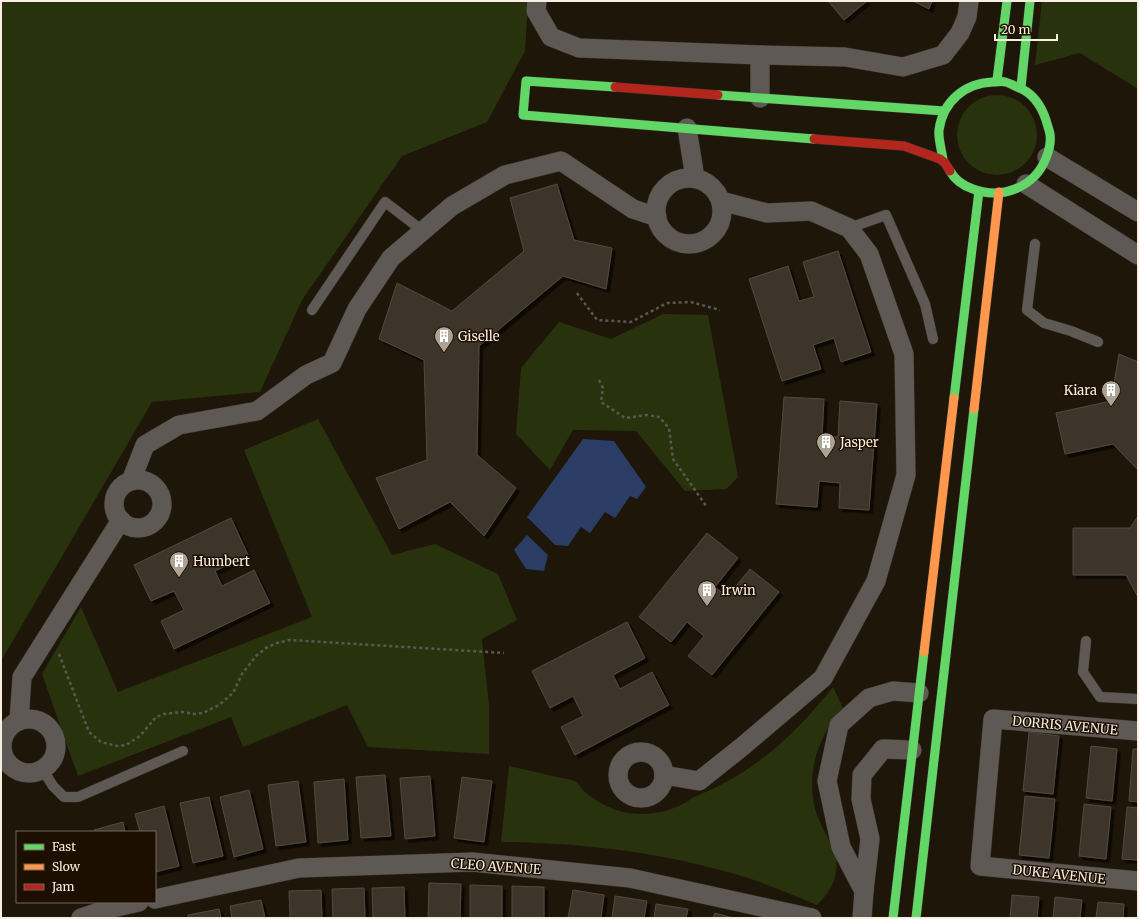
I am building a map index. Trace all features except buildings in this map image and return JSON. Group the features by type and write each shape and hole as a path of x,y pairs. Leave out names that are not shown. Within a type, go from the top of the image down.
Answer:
{"street":[{"path":"537,1 536,11 551,38 578,48 845,57 903,67 943,55 960,33 967,17 969,1"},
{"path":"997,80 1006,1"},
{"path":"1021,87 1030,1"},
{"path":"760,55 760,98"},
{"path":"997,80 1021,87 1035,98 1045,112 1050,134 1050,146 1047,157 1035,177 1016,190 989,194 970,188 954,177 943,160 938,140 940,120 949,102 964,89 985,81 997,80"},
{"path":"943,160 904,146 688,128 608,118 523,115 526,81 611,91 760,98 944,111"},
{"path":"688,128 695,178"},
{"path":"1047,157 1138,212"},
{"path":"131,481 145,445 179,425 257,412 306,376 332,363 357,309 391,258 452,206 505,175 561,161 634,209 656,217"},
{"path":"686,177 695,178 706,182 716,190 723,210 721,222 710,238 692,244 682,244 673,240 663,230 656,217 656,208 662,191 669,184 686,177"},
{"path":"1026,184 1138,255"},
{"path":"904,917 930,694 979,191"},
{"path":"904,917 930,694 999,192"},
{"path":"664,775 699,781 823,678 876,581 906,475 904,354 869,254 849,228 812,211 767,213 721,201"},
{"path":"131,481 146,481 158,490 162,505 156,520 150,525 142,528 134,527 127,525 120,520 116,513 115,497 124,485 131,481"},
{"path":"19,721 22,677 120,520"},
{"path":"864,891 841,847 827,781 839,725 869,698 893,691 930,694"},
{"path":"28,719 37,720 52,731 56,748 54,757 50,764 43,770 35,773 22,772 11,766 5,759 2,750 2,741 6,733 19,721 28,719"},
{"name":"DORRIS AVENUE","path":"980,866 993,719 1138,731"},
{"path":"862,918 870,838 861,799 862,775 883,749 923,751"},
{"name":"CLEO AVENUE","path":"156,899 299,868 472,862 630,878 812,918"},
{"name":"DUKE AVENUE","path":"980,866 1138,881"},
{"path":"80,918 108,909 135,903"}],"lane":[{"path":"312,310 385,202 423,231"},
{"path":"849,228 886,215 925,304 933,340"},
{"path":"1035,244 1027,310 1044,323 1071,331 1098,342"},
{"path":"1086,642 1083,672 1100,697 1138,699"},
{"path":"43,770 53,786 64,797 78,797 183,752"}],"path":[{"path":"577,293 597,320 631,322 667,303 691,302 720,310"},
{"path":"599,380 603,388 601,402 625,418 647,415 658,418 669,428 673,459 707,507"},
{"path":"51,632 90,732 101,742 117,746 126,745 140,736 156,717 164,714 182,712 194,714 203,713 220,705 233,693 242,674 256,656 266,648 277,643 290,640 504,654"}],"green space":[{"path":"1,1 528,1 525,51 487,122 402,156 302,300 260,392 152,402 1,661"},
{"path":"1042,1 1138,1 1138,89 1080,53 1035,65"},
{"path":"989,95 1005,95 1026,106 1037,127 1037,143 1026,164 1005,175 989,175 975,169 968,164 963,157 957,143 957,127 963,113 968,106 975,101"},
{"path":"663,314 708,315 738,477 726,489 685,491 636,431 573,430 550,470 516,434 521,368 559,322 611,339"},
{"path":"318,419 392,555 435,544 498,574 517,620 482,639 489,705 489,754 368,747 347,705 243,747 231,717 78,776 42,674 81,607 118,692 312,617 244,450"},
{"path":"833,687 843,708 834,719 821,743 816,756 812,784 816,812 835,853 836,870 832,885 817,905 748,878 680,860 621,850 562,844 501,842 509,766 575,781 593,798 622,812 644,814 665,811 681,805 694,797 719,786 754,765 783,742"}],"water":[{"path":"583,439 614,441 646,487 637,499 630,496 615,518 605,512 590,533 581,527 568,546 555,545 527,517"},
{"path":"527,535 548,555 544,571 526,569 514,550"}],"traffic: fast":[{"path":"997,80 1007,1"},
{"path":"1021,87 1030,1"},
{"path":"615,87 526,81 523,115 814,139"},
{"path":"943,160 939,134 941,120 950,102 965,90 983,83 1004,82 1027,92 1039,104 1050,132 1050,146 1041,168 1034,177 1016,188 1006,192 995,193 973,189 957,180 950,171"},
{"path":"718,95 944,111"},
{"path":"954,398 979,191"},
{"path":"916,918 974,409"},
{"path":"893,918 924,652"}],"traffic: slow":[{"path":"974,409 999,192"},
{"path":"924,652 954,398"}],"traffic: jam":[{"path":"615,87 718,95"},
{"path":"814,139 904,146 940,159 945,163 950,171"}],"place":[{"name":"Giselle","path":"444,353"},
{"name":"Kiara","path":"1111,407"},
{"name":"Jasper","path":"826,459"},
{"name":"Humbert","path":"179,578"},
{"name":"Irwin","path":"707,607"}]}
